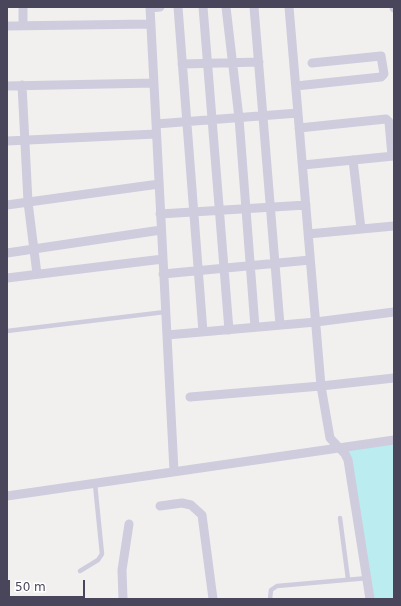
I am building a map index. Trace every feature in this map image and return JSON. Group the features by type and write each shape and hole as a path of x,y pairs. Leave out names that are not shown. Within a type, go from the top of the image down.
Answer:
{"street":[{"path":"23,7 23,26"},
{"path":"160,7 150,7 174,471"},
{"path":"178,7 203,332"},
{"path":"203,7 229,330"},
{"path":"226,7 231,62 239,118 255,327"},
{"path":"254,7 280,325"},
{"path":"289,7 321,386 330,438 340,448 348,460 368,578 370,599"},
{"path":"7,26 151,24"},
{"path":"296,86 381,77 384,74 382,56 312,63"},
{"path":"182,64 259,62"},
{"path":"7,86 154,83"},
{"path":"22,85 28,202 37,274"},
{"path":"156,124 298,113"},
{"path":"299,128 386,119 389,122 393,156 302,165"},
{"path":"7,141 156,134"},
{"path":"353,160 361,229"},
{"path":"7,205 159,184"},
{"path":"160,214 306,205"},
{"path":"308,234 394,226"},
{"path":"7,253 161,230"},
{"path":"7,278 163,259"},
{"path":"164,274 310,260"},
{"path":"167,335 316,322 394,312"},
{"path":"190,397 394,378"},
{"path":"7,496 394,440"},
{"path":"160,506 182,503 191,504 202,515 213,599"},
{"path":"123,599 122,570 129,524"}],"lane":[{"path":"7,331 165,312"},
{"path":"80,571 98,560 102,554 95,484"},
{"path":"340,518 348,580"},
{"path":"270,599 271,590 277,586 368,578"}],"shaded area":[{"path":"394,440 394,599 370,599 348,460 339,448"}]}
